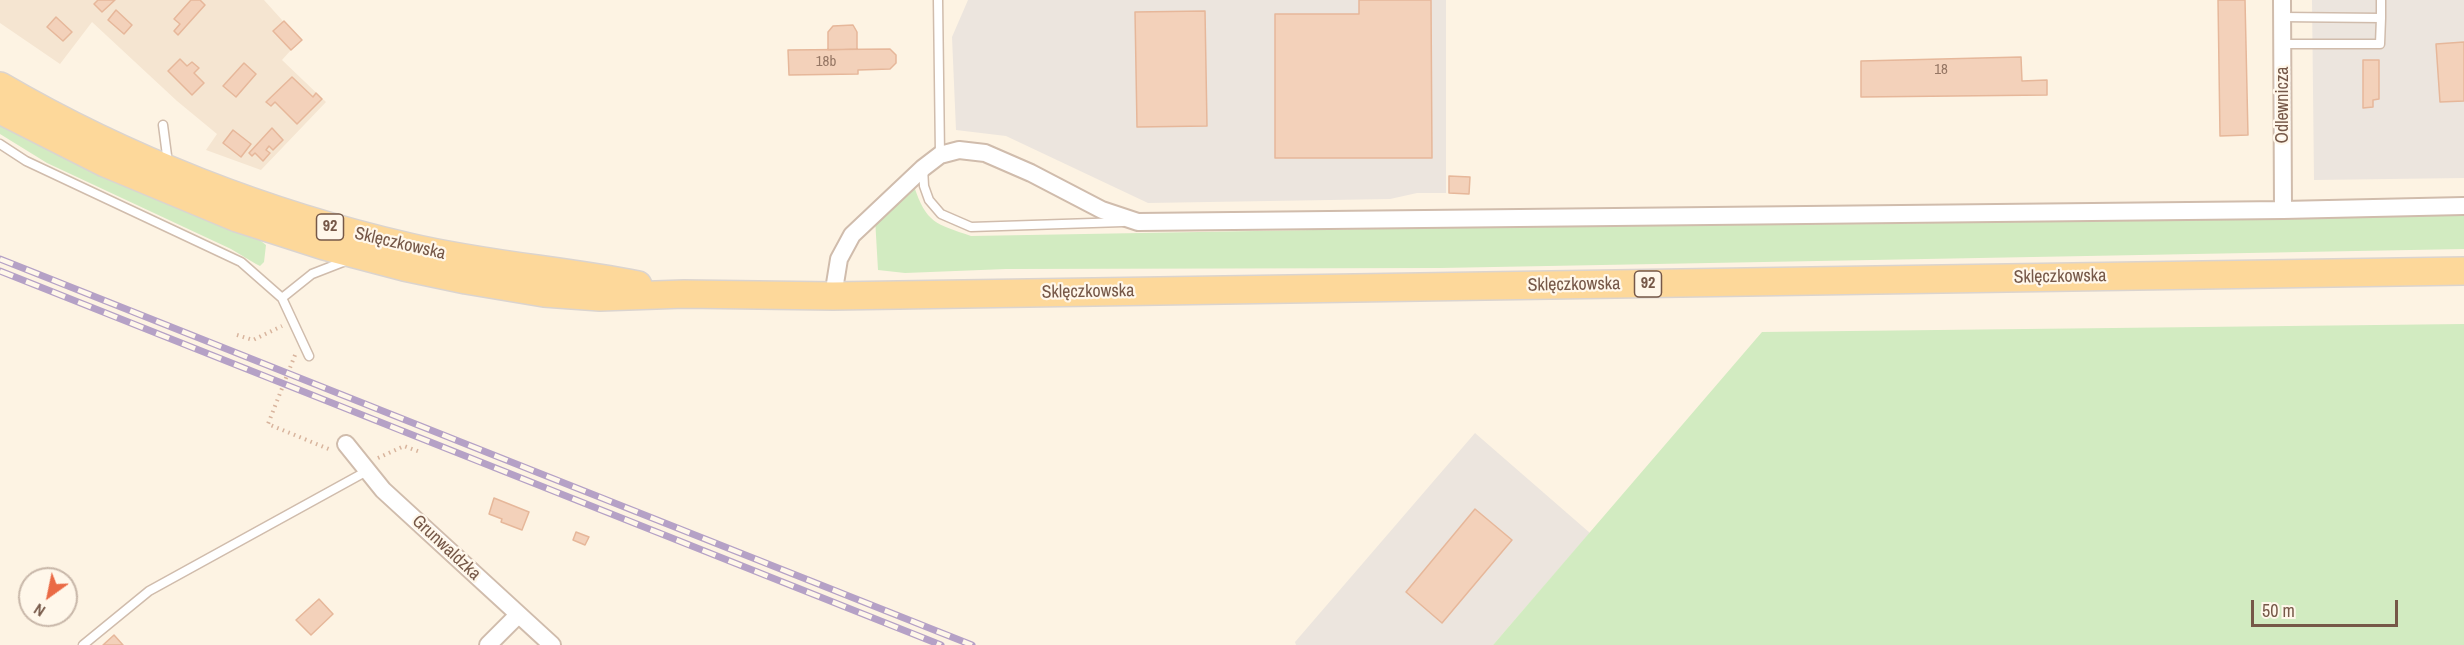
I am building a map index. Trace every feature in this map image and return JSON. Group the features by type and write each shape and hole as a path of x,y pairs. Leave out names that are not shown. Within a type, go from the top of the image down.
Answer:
{"main road":[{"name":"Sklęczkowska","path":"0,86 113,145 164,178 237,218 361,256 466,280 544,293 600,297 684,294 833,296 2464,271"},
{"name":"Sklęczkowska","path":"0,110 105,163 243,198 335,229 410,248 553,273 607,279 684,294"}],"street":[{"name":"Odlewnicza","path":"2282,8 2283,210"},
{"path":"833,296 839,259 852,235 939,155 959,150 985,153 1031,172 1102,210 1138,222 2283,210 2464,206"},
{"name":"Grunwaldzka","path":"346,444 383,490 552,645"},
{"path":"488,645 518,615"}],"lane":[{"path":"938,0 939,155"},
{"path":"2283,44 2380,44 2381,0"},
{"path":"2282,8 2381,18"},
{"path":"163,125 164,178"},
{"path":"0,144 34,165 241,262 282,298 309,356"},
{"path":"923,168 924,186 929,200 941,214 971,226 1138,222"},
{"path":"282,298 312,273 361,256"},
{"path":"82,645 149,591 365,468"}],"path":[{"path":"282,298 273,308 287,336"},
{"path":"237,335 253,340 282,327"},
{"path":"295,353 268,424 365,468 404,446 420,452"}],"shaded area":[{"path":"0,0 264,0 300,40 282,60 326,102 261,170 206,150 217,134 177,101 92,22 60,64 0,23"},
{"path":"968,0 1446,0 1446,193 1417,193 1390,199 1148,203 1006,136 956,130 952,37"},
{"path":"2312,0 2464,0 2464,178 2314,180"},
{"path":"1475,433 1590,533 1493,645 1296,645 1295,642"}],"green space":[{"path":"0,123 129,186 261,241 266,245 264,262 260,266 231,249 47,163 0,134"},
{"path":"914,186 928,215 941,225 971,236 1597,225 1899,224 2127,217 2464,212 2464,249 1440,268 1006,269 905,273 878,270 875,218"},
{"path":"2464,324 2464,645 1493,645 1762,332"}],"building":[{"path":"98,0 115,0 102,12 94,4"},
{"path":"191,0 200,0 205,5 178,35 174,31 180,24 174,19"},
{"path":"1359,0 1431,0 1432,158 1275,158 1275,14 1359,14"},
{"path":"2218,0 2245,0 2248,135 2220,136"},
{"path":"116,10 132,25 124,34 108,20"},
{"path":"1205,11 1207,126 1137,127 1135,12"},
{"path":"56,17 72,32 63,41 47,27"},
{"path":"284,21 302,40 291,50 273,31"},
{"path":"853,25 857,32 857,49 828,50 828,32 833,26"},
{"path":"2464,42 2464,101 2440,102 2436,44"},
{"path":"890,49 896,55 896,63 890,69 858,70 858,74 789,75 788,50"},
{"path":"2021,57 2022,81 2047,80 2047,95 1861,97 1861,61"},
{"path":"180,59 187,66 192,62 199,68 194,73 204,83 192,95 168,71"},
{"path":"2363,60 2379,60 2379,99 2373,100 2373,107 2363,108"},
{"path":"244,63 256,74 236,97 223,86"},
{"path":"292,77 313,97 316,93 322,99 297,124 275,102 271,106 266,102"},
{"path":"272,128 283,140 273,150 269,146 266,150 270,153 263,161 255,153 252,156 249,153"},
{"path":"233,130 251,144 241,157 223,143"},
{"path":"1449,176 1470,177 1469,194 1449,193"},
{"path":"494,498 529,512 522,530 501,522 502,519 489,514"},
{"path":"1475,509 1512,540 1442,623 1406,592"},
{"path":"576,532 589,537 585,545 573,540"},
{"path":"319,599 333,614 311,635 296,620"},
{"path":"114,635 123,645 103,645"}],"railway":[{"path":"0,259 972,645"},
{"path":"0,271 941,645"}]}
